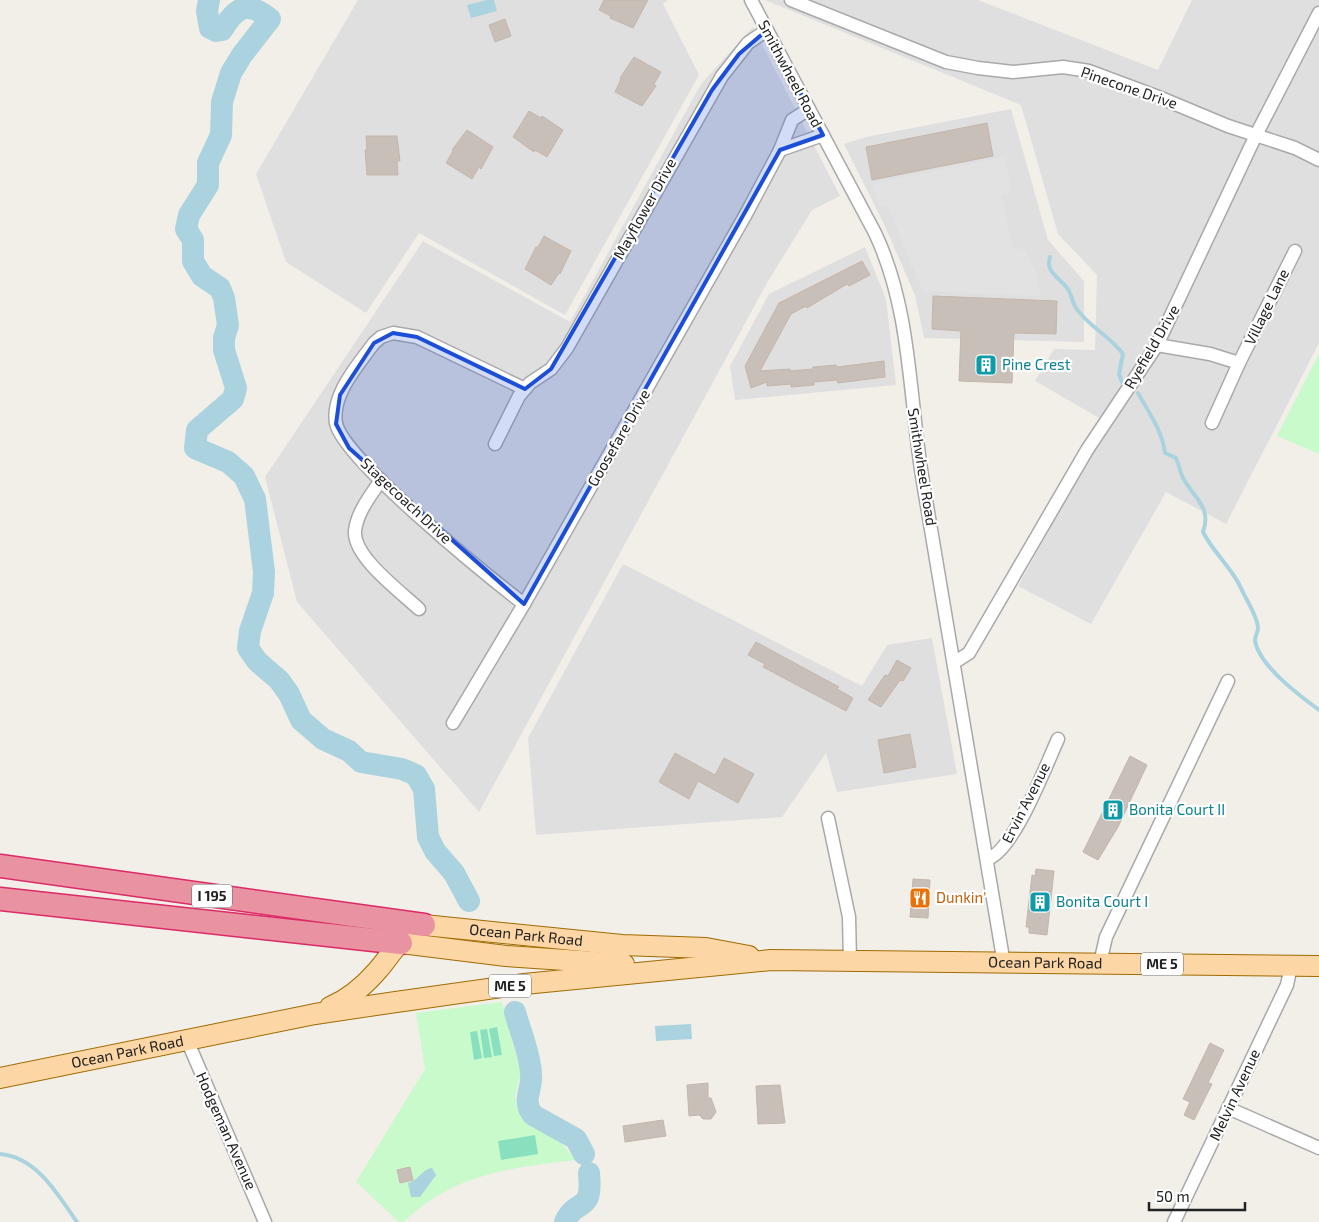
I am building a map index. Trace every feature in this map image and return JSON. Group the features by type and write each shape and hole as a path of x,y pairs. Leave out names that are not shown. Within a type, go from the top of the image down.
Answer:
{"highway":[{"name":"I 195","path":"0,866 424,925"},
{"name":"I 195","path":"0,899 401,943"}],"main road":[{"name":"Ocean Park Road","path":"315,1014 344,1002 377,971 411,930 424,925 622,945 706,948 771,960"},
{"path":"401,943 550,959 706,967"},
{"name":"Ocean Park Road","path":"0,1078 315,1014 524,984 771,960 1319,966"},
{"path":"377,971 384,992 396,1002"}],"street":[{"name":"Smithwheel Road","path":"751,0 880,244 900,305 915,431 1004,964"},
{"name":"Pinecone Drive","path":"791,0 946,62 1014,72 1063,67 1089,71 1295,148 1319,160"},
{"name":"Ryefield Drive","path":"955,662 969,653 1087,450 1157,345 1256,135 1319,13"},
{"name":"Mayflower Drive","path":"495,444 513,406 525,389 551,370 567,348 722,76 748,43 767,30"},
{"name":"Goosefare Drive","path":"454,723 524,604 746,214 780,150 792,120 809,109"},
{"path":"780,150 823,135"},
{"name":"Village Lane","path":"1212,423 1294,251"},
{"name":"Stagecoach Drive","path":"524,604 489,577 380,480 349,448 336,424 336,409 340,395 374,343 381,337 394,334 417,337 525,389"},
{"name":"Village Lane","path":"1157,345 1210,354 1239,363"},
{"path":"380,480 358,519 355,532 357,545 364,556 419,609"},
{"path":"1100,963 1106,937 1228,682"},
{"name":"Ervin Avenue","path":"987,859 1001,851 1013,834 1058,739"},
{"path":"828,818 849,917 850,961"},
{"name":"Melvin Avenue","path":"1174,1222 1287,985 1291,966"},
{"name":"Hodgeman Avenue","path":"187,1040 265,1222"},
{"path":"1228,1108 1319,1148"}],"highlighted area":[{"path":"767,30 823,135 780,150 524,604 349,448 336,424 340,395 374,343 393,333 417,337 525,389 551,369 712,90 739,54"}],"shaded area":[{"path":"358,0 668,0 663,4 699,75 565,315 419,233 366,313 286,262 256,174"},
{"path":"765,0 978,0 1158,70 1192,0 1319,0 1319,343 1226,524 1166,492 1091,624 1018,586 1108,423 1035,381 1054,349 1095,350 1097,275 1058,234 1021,105"},
{"path":"753,27 840,196 812,210 767,283 479,812 297,602 265,477 423,241 570,322 701,84"},
{"path":"1011,109 1048,240 1084,281 1084,342 924,338 915,295 884,224 844,144 866,137"},
{"path":"1005,157 1011,192 1002,195 1013,250 1024,248 1037,275 1040,296 923,291 887,205 880,207 871,184"},
{"path":"865,247 886,299 896,385 735,400 730,366 769,294"},
{"path":"623,564 862,686 887,645 932,638 957,774 837,792 826,753 782,817 536,835 528,738"}],"green space":[{"path":"1319,354 1319,454 1277,436"},
{"path":"502,1002 521,1074 515,1096 517,1109 522,1118 554,1135 576,1160 505,1170 470,1180 437,1196 403,1222 399,1222 356,1182 425,1069 416,1013"},
{"path":"497,1027 502,1055 494,1056 489,1029"},
{"path":"487,1029 492,1057 484,1058 480,1030"},
{"path":"477,1031 482,1058 474,1060 470,1032"},
{"path":"535,1135 538,1154 501,1160 498,1141"}],"water":[{"path":"494,0 497,11 471,18 467,5"},
{"path":"691,1024 692,1039 656,1041 655,1026"},
{"path":"432,1168 436,1175 420,1197 411,1197 408,1183 415,1180 425,1170"}],"building":[{"path":"604,0 648,0 633,28 610,18 611,16 599,10"},
{"path":"505,19 511,36 495,42 489,25"},
{"path":"634,57 661,72 654,84 656,86 642,106 615,92 620,78"},
{"path":"529,111 541,118 542,116 563,130 547,157 535,150 534,152 513,137"},
{"path":"987,123 993,156 872,180 866,147"},
{"path":"467,130 493,147 481,169 479,167 472,179 446,163 452,150"},
{"path":"366,136 397,136 400,161 397,161 398,175 367,175"},
{"path":"544,236 571,251 560,274 551,285 525,269"},
{"path":"862,261 870,275 849,286 847,284 807,308 806,306 791,314 760,371 790,369 790,371 813,369 813,367 836,365 837,367 884,361 885,377 838,383 837,380 814,382 814,385 791,387 791,384 767,386 767,382 751,388 745,366 779,303"},
{"path":"933,296 1057,301 1056,334 1014,333 1012,383 959,381 961,331 932,329"},
{"path":"756,642 839,687 837,689 853,698 846,711 763,667 765,664 748,655"},
{"path":"897,660 911,668 903,681 900,680 881,707 868,700 885,675 888,676"},
{"path":"910,734 916,767 884,773 878,740"},
{"path":"675,753 715,775 724,758 754,774 738,803 698,781 689,799 659,782"},
{"name":"Bonita Court II","path":"1130,756 1147,765 1118,827 1098,860 1083,852"},
{"name":"Bonita Court I","path":"1036,869 1054,871 1047,935 1029,933 1029,927 1026,927 1032,875 1035,876"},
{"name":"Dunkin'","path":"913,879 930,880 928,918 910,917"},
{"path":"1210,1043 1224,1050 1208,1083 1212,1084 1194,1120 1184,1115 1190,1102 1183,1099"},
{"path":"708,1083 708,1098 711,1098 716,1112 711,1119 703,1119 699,1115 689,1116 687,1085"},
{"path":"780,1085 785,1123 758,1124 756,1086"},
{"path":"663,1120 666,1136 625,1142 623,1126"},
{"path":"410,1167 413,1180 400,1183 397,1170"}],"waterway":[{"path":"209,0 207,11 210,28 216,31 222,30 232,16 237,11 243,9 255,9 270,19 242,55 231,73 222,102 221,135 208,163 208,185 189,215 186,229 193,240 193,261 202,276 220,288 224,298 228,325 224,338 224,350 236,388 233,399 197,430 195,448 228,462 244,476 255,499 264,572 263,593 250,631 248,648 257,661 279,680 289,694 301,720 323,739 349,751 361,762 402,769 416,775 424,789 428,837 435,851 454,873 469,901"},
{"path":"1050,257 1049,267 1069,290 1081,315 1123,354 1119,374 1122,382"},
{"path":"1138,393 1158,429 1165,453 1176,458 1183,478 1204,509 1205,523 1203,532 1236,579 1254,613 1258,628 1255,640 1258,650 1264,660 1281,679 1319,710"},
{"path":"515,1012 530,1066 531,1080 528,1100 530,1110 533,1115 576,1139 584,1154"},
{"path":"0,1154 25,1162 36,1170 54,1189 77,1222"},
{"path":"565,1222 574,1209 583,1204 589,1195 589,1173"}],"place":[{"name":"Pine Crest","path":"986,365"},
{"name":"Bonita Court II","path":"1113,810"},
{"name":"Dunkin'","path":"920,898"},
{"name":"Bonita Court I","path":"1040,902"}]}
